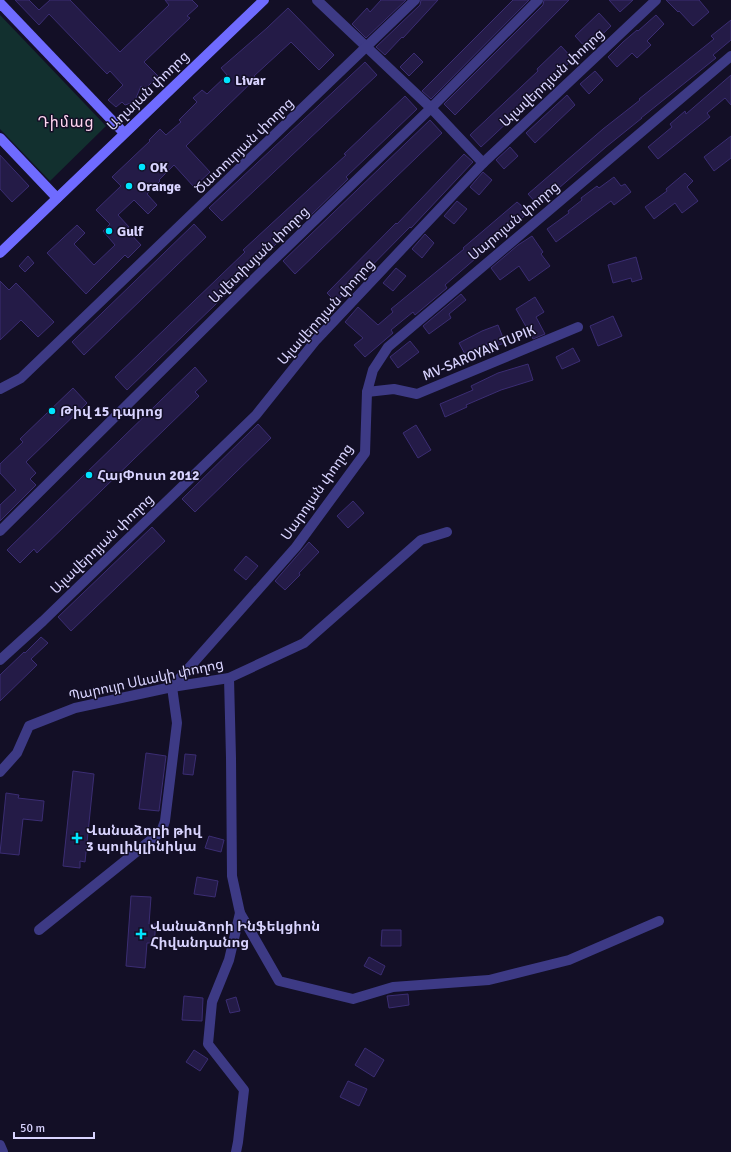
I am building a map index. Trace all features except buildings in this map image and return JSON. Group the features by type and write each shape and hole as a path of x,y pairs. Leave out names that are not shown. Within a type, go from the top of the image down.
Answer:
{"main road":[{"name":"Աղայան փողոց","path":"0,253 264,0"},
{"path":"0,4 124,134"},
{"path":"0,138 57,198"}],"street":[{"path":"316,0 431,108 482,163"},
{"name":"Ծատուրյան փողոց","path":"0,389 21,378 416,0"},
{"name":"Ավետիսյան փողոց","path":"0,531 258,275 431,108 538,0"},
{"name":"Ալավերդյան փողոց","path":"0,660 43,621 256,415 316,340 482,163 656,0"},
{"name":"Սարոյան փողոց","path":"172,687 296,547 365,453 367,392 373,370 388,348 731,56"},
{"name":"MV-SAROYAN TUPIK","path":"367,392 394,389 417,394 578,327"},
{"name":"Պարույր Սևակի փողոց","path":"0,772 17,753 29,726 75,708 172,687 229,678 304,643 421,540 447,532"},
{"path":"229,678 232,876 240,913 278,981 353,1000 393,987 490,980 569,960 660,921"},
{"path":"38,930 160,832 165,821 177,723 172,687"},
{"path":"236,1152 244,1090 208,1044 212,1002 229,960 240,913"},
{"path":"0,1145 3,1152"}],"green space":[{"path":"0,15 106,126 50,181 0,129"}],"place":[{"name":"Livar","path":"227,80"},
{"name":"OK","path":"142,167"},
{"name":"Orange","path":"129,186"},
{"name":"Gulf","path":"109,231"},
{"name":"Թիվ 15 դպրոց","path":"52,411"},
{"name":"ՀայՓոստ 2012","path":"89,475"},
{"name":"Վանաձորի թիվ 3 պոլիկլինիկա","path":"77,838"},
{"name":"Վանաձորի Ինֆեկցիոն Հիվանդանոց","path":"141,934"}],"district":[{"name":"Դիմաց","path":"66,122"}]}
